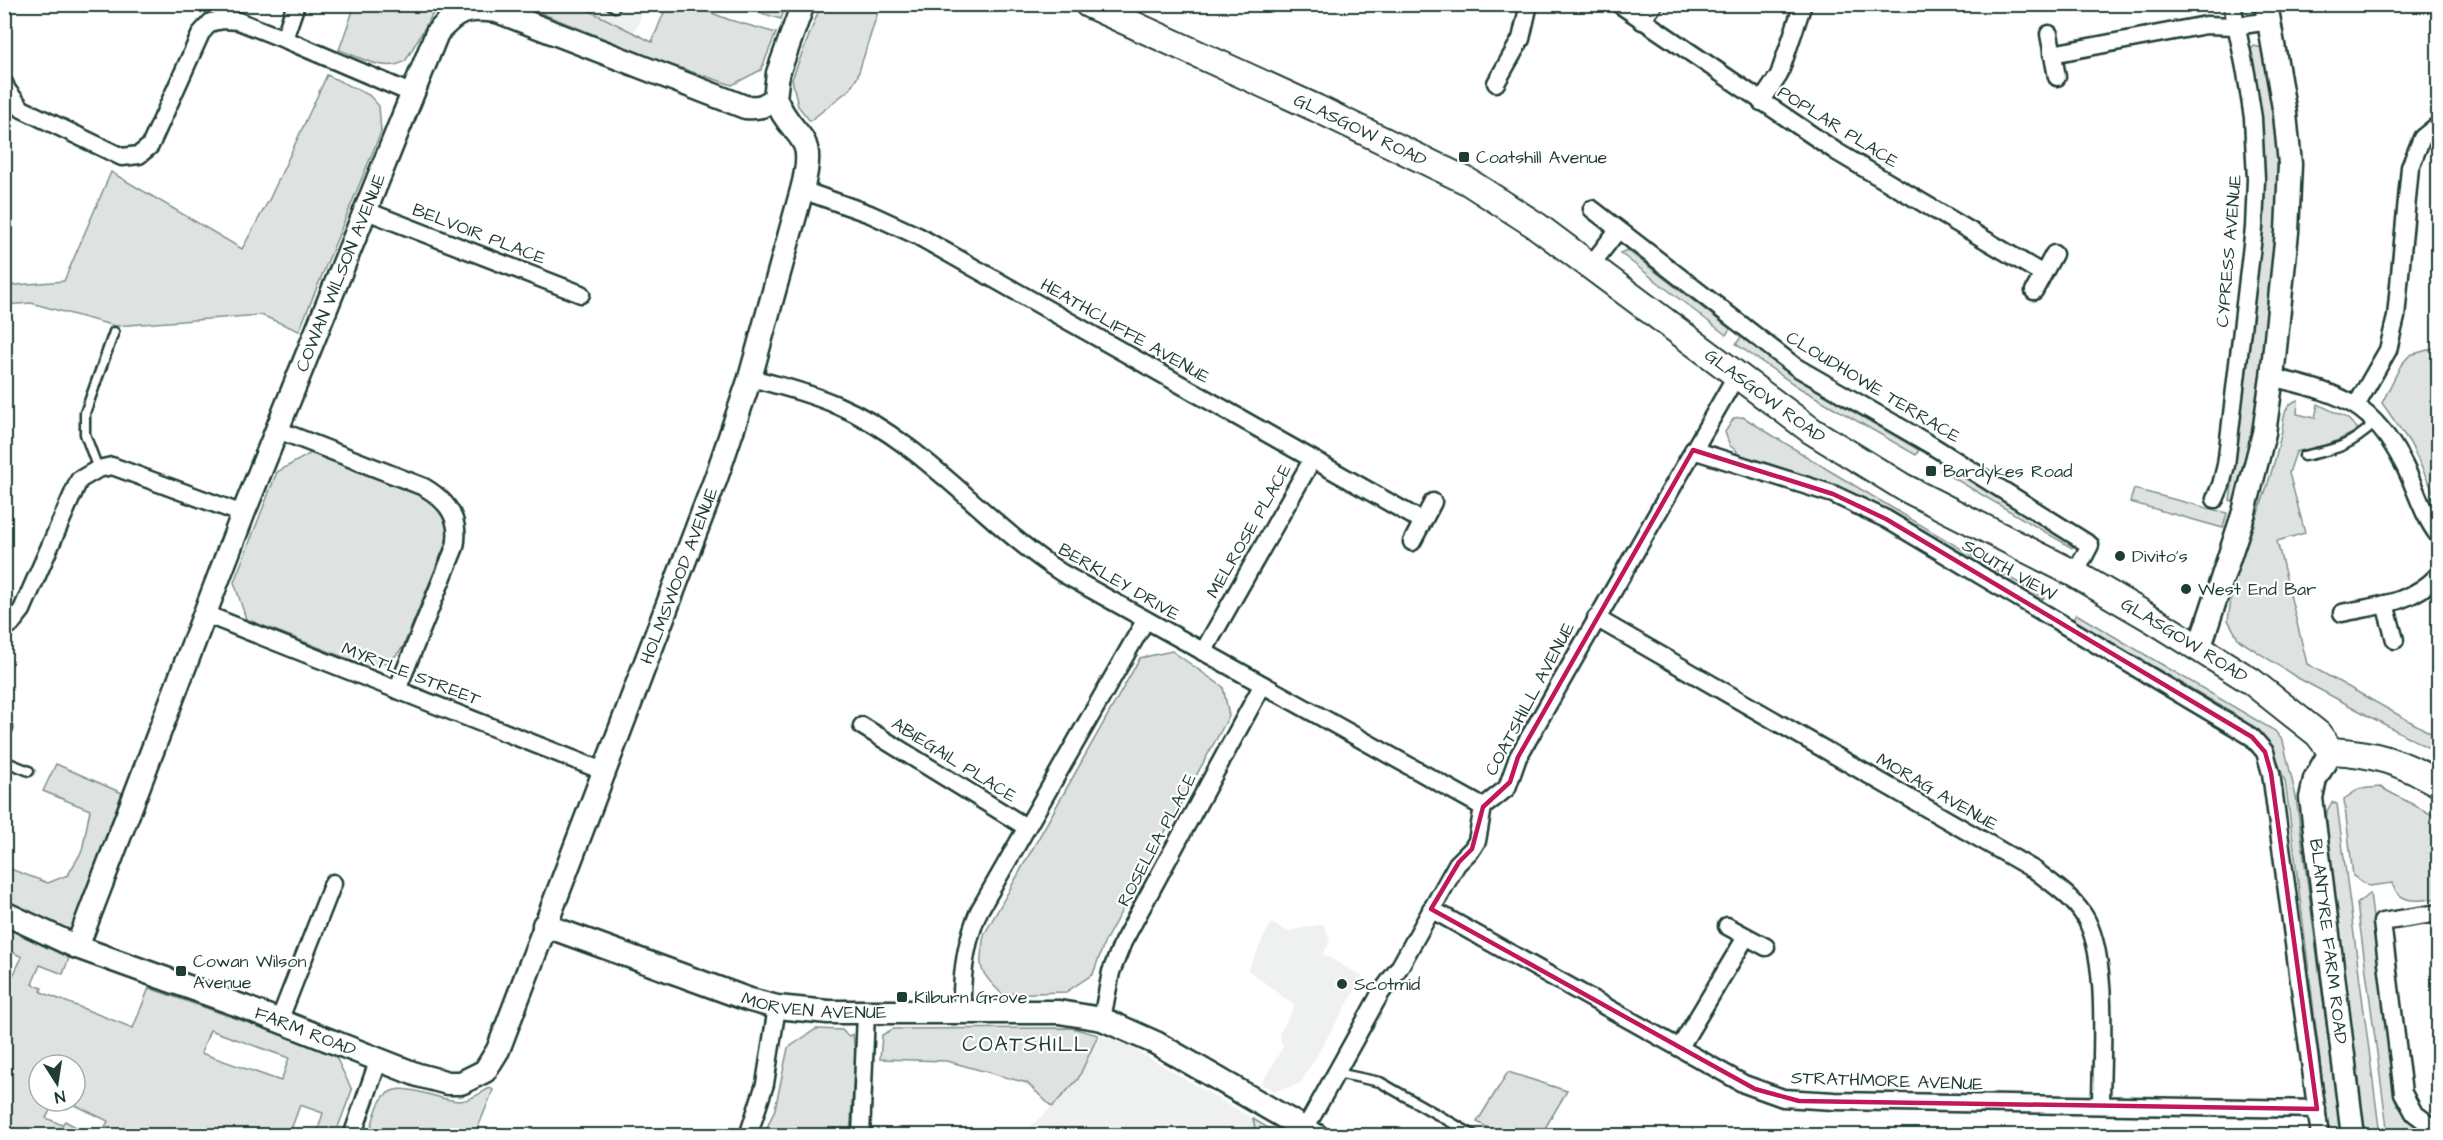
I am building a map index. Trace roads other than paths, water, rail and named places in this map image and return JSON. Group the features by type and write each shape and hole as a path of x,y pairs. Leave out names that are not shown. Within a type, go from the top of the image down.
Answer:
{"main road":[{"name":"GLASGOW ROAD","path":"1088,4 1316,108 1467,181 1514,210 1591,265 1812,431 1903,487 2075,574 2251,681 2299,717 2318,734 2331,751"},
{"path":"2331,751 2370,754 2385,758 2439,783"}],"street":[{"path":"284,39 296,4"},
{"path":"775,98 778,73 803,4"},
{"path":"1496,83 1521,39 1529,4"},
{"name":"POPLAR PLACE","path":"1619,4 1837,152 2043,273"},
{"path":"1642,21 1654,4"},
{"path":"1761,102 1779,75 1803,4"},
{"name":"CYPRESS AVENUE","path":"2215,499 2226,465 2254,228 2253,118 2232,4"},
{"name":"COWAN WILSON AVENUE","path":"77,947 243,514 436,33 450,18 474,8 497,11 745,107 766,106 775,98"},
{"path":"2052,54 2206,25 2236,26 2267,13 2285,114 2290,164 2287,232 2272,377 2264,434 2247,501 2220,591 2199,649"},
{"path":"4,83 22,109 122,157 139,155 150,146 201,33 211,22 237,21 413,94"},
{"path":"2049,34 2057,77"},
{"name":"HOLMSWOOD AVENUE","path":"498,1050 603,771 681,575 750,378 802,190 808,159 806,144 798,131 781,113 775,98"},
{"path":"2357,404 2388,350 2396,317 2410,167 2422,138 2439,125"},
{"name":"HEATHCLIFFE AVENUE","path":"802,190 870,214 918,236 1422,521"},
{"name":"CLOUDHOWE TERRACE","path":"1592,209 1796,367 1931,445 2090,545 2075,574"},
{"name":"BELVOIR PLACE","path":"364,210 581,294"},
{"path":"1591,265 1618,230"},
{"path":"2034,291 2054,254"},
{"name":"COATSHILL AVENUE","path":"1483,807 1502,793 1510,782 1518,757 1736,376"},
{"path":"2272,377 2327,390 2357,404 2386,435 2404,464 2420,502 2439,535"},
{"name":"BERKLEY DRIVE","path":"750,378 838,405 885,432 928,464 1023,547 1062,573 1483,807"},
{"path":"278,430 424,487 438,495 453,514 458,534 455,547 397,690"},
{"name":"SOUTH VIEW","path":"1693,450 1833,494 1886,519 2234,724 2259,744 2265,752 2271,773 2320,1136"},
{"name":"MELROSE PLACE","path":"1203,652 1312,460"},
{"path":"4,628 11,624 22,610 79,480 98,468 112,466 243,514"},
{"path":"1412,542 1433,502"},
{"path":"2342,614 2407,599 2439,575"},
{"path":"2385,604 2395,640"},
{"name":"MYRTLE STREET","path":"205,614 603,771"},
{"name":"MORAG AVENUE","path":"1596,618 2036,871 2065,893 2084,915 2095,940 2101,975 2101,1104"},
{"path":"962,1011 963,966 970,932 979,911 1145,621"},
{"name":"ROSELEA PLACE","path":"1102,1019 1111,972 1123,942 1262,686"},
{"name":"ABIEGAIL PLACE","path":"862,726 1026,827"},
{"name":"BLANTYRE FARM ROAD","path":"2331,751 2313,783 2312,806 2353,1136"},
{"path":"1311,1132 1337,1072 1380,994 1399,968 1459,862 1467,856 1477,841 1483,807"},
{"path":"279,1021 333,883"},
{"name":"STRATHMORE AVENUE","path":"1431,909 1744,1084 1766,1093 1799,1101 2317,1108"},
{"name":"FARM ROAD","path":"4,913 77,947 418,1075 448,1083 461,1083 485,1071 498,1050"},
{"path":"2439,914 2382,922 2403,1093 2414,1113 2439,1131"},
{"name":"MORVEN AVENUE","path":"544,925 750,1000 777,1007 866,1013 1059,1012 1102,1019 1148,1039 1311,1132"},
{"path":"1727,926 1766,947"},
{"path":"1680,1047 1746,937"},
{"path":"747,1136 765,1084 777,1007"},
{"path":"861,1136 866,1013"},
{"path":"352,1136 379,1059"}],"lane":[{"path":"610,4 615,7 616,4"},
{"path":"98,468 85,434 85,413 114,332"},
{"path":"2304,456 2338,448 2356,440 2375,423"},
{"path":"4,761 29,771"},
{"path":"1337,1072 1380,1082 1475,1136"}],"place":[{"name":"Coatshill Avenue","path":"1464,157"},
{"name":"Bardykes Road","path":"1931,471"},
{"name":"Divito's","path":"2120,556"},
{"name":"West End Bar","path":"2186,589"},
{"name":"Cowan Wilson Avenue","path":"181,971"},
{"name":"Scotmid","path":"1342,984"},
{"name":"Kilburn Grove","path":"902,997"}],"district":[{"name":"COATSHILL","path":"1026,1044"}]}
